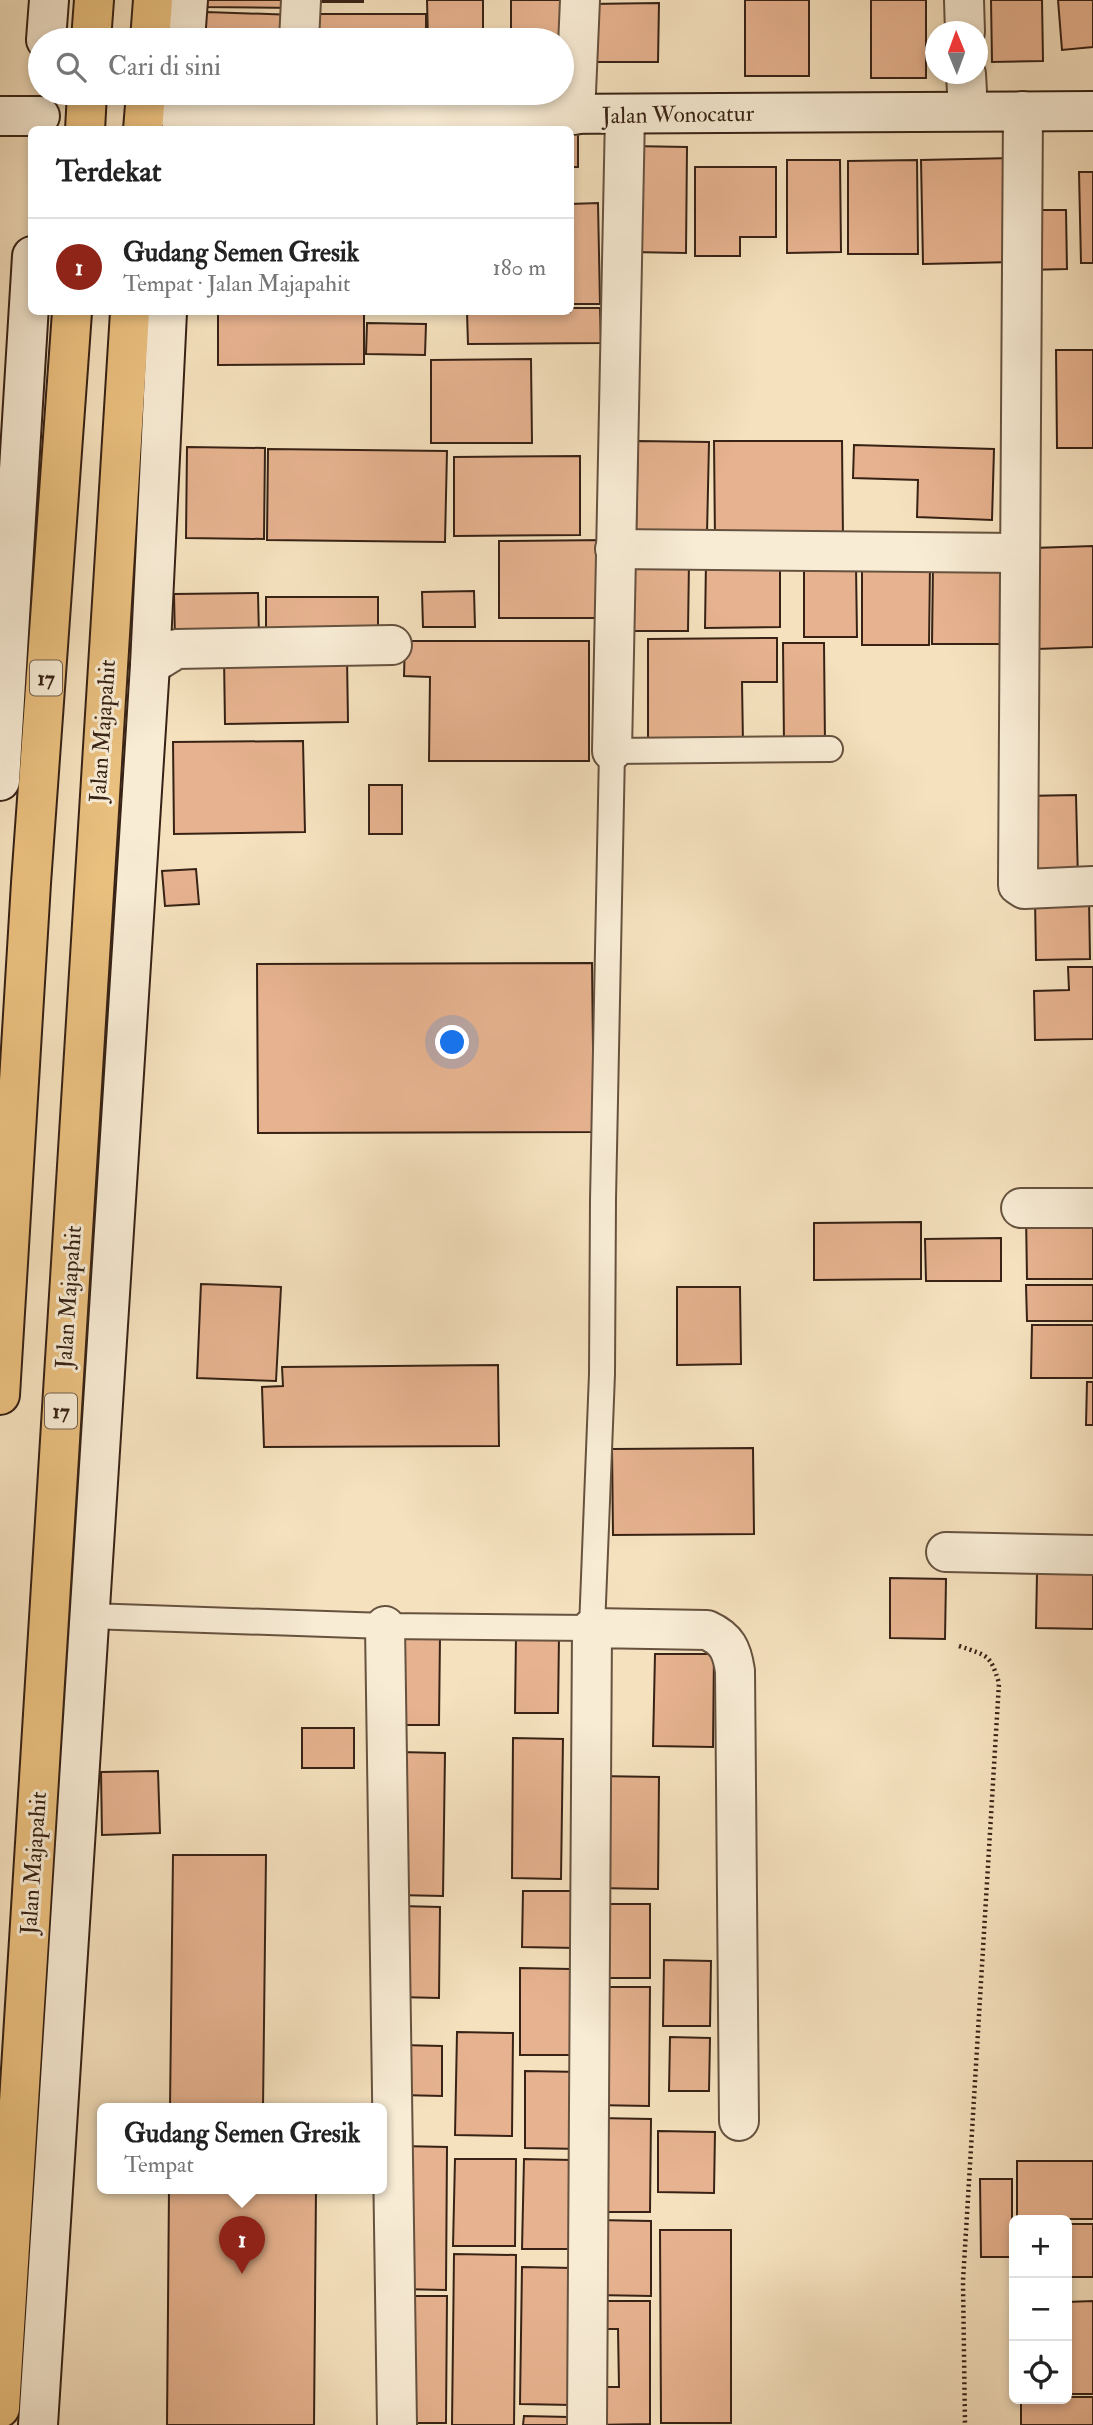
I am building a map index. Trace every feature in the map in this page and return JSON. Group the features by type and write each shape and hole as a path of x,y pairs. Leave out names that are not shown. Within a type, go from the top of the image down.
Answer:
{"highway":[{"path":"92,28 94,0"},
{"path":"151,28 153,0"},
{"path":"85,126 87,105"},
{"path":"143,126 145,105"},
{"name":"17","path":"0,1395 72,315"},
{"name":"Jalan Majapahit","path":"0,2408 130,315"},
{"path":"32,883 93,882"},
{"path":"23,1021 85,1023"}],"street":[{"path":"47,28 49,0"},
{"path":"186,28 188,0"},
{"path":"300,28 301,0"},
{"path":"575,115 580,0"},
{"path":"964,0 965,21"},
{"name":"Jalan Wonocatur","path":"322,105 625,115 967,92 1023,111 1093,111"},
{"name":"Jalan Wonocatur","path":"180,113 284,105"},
{"path":"1023,111 1018,885 1024,889 1093,886"},
{"path":"0,116 40,113"},
{"path":"612,751 625,115"},
{"path":"0,781 28,315"},
{"path":"38,2425 150,665 167,315"},
{"path":"615,550 1020,553"},
{"path":"150,665 176,649 391,645"},
{"path":"1021,1208 1093,1208"},
{"path":"946,1552 1093,1555"},
{"path":"386,1626 397,2425"},
{"path":"587,2425 592,1628 707,1630 720,1636 732,1650 735,1671 739,2121"}],"lane":[{"path":"89,1616 386,1626 592,1628 602,1374 612,751 830,749"}],"path":[{"path":"959,1646 992,1661 999,1683 963,2281 965,2425"}],"building":[{"path":"201,0 296,0 296,8 201,7"},
{"path":"363,0 363,2 308,2"},
{"path":"427,0 483,0 483,28 428,28"},
{"path":"511,0 573,0 565,28 511,28"},
{"path":"745,0 809,0 809,76 745,76"},
{"path":"871,0 926,0 925,78 871,78"},
{"path":"991,0 1042,0 1043,61 992,62"},
{"path":"1058,0 1093,0 1093,47 1062,50"},
{"path":"659,3 658,62 589,62 589,4"},
{"path":"206,12 296,15 295,28 205,28"},
{"path":"303,14 426,14 426,28 304,28"},
{"path":"574,132 578,132 578,167 574,167"},
{"path":"631,146 687,147 686,253 631,252"},
{"path":"1013,158 1015,262 923,264 921,160"},
{"path":"787,160 840,160 841,252 787,253"},
{"path":"917,160 918,254 848,254 848,161"},
{"path":"695,167 776,167 776,237 740,237 740,256 695,256"},
{"path":"1079,172 1093,172 1093,263 1081,263"},
{"path":"598,203 600,304 574,304 574,204"},
{"path":"1025,210 1066,210 1067,269 1026,270"},
{"path":"574,308 600,308 601,343 468,344 467,315 574,315"},
{"path":"218,315 364,315 364,364 218,365"},
{"path":"367,323 426,324 425,355 366,354"},
{"path":"1056,350 1093,350 1093,448 1057,448"},
{"path":"531,359 532,443 431,443 431,360"},
{"path":"638,441 709,442 707,534 636,533"},
{"path":"714,441 842,441 843,540 715,540"},
{"path":"854,445 994,449 992,520 917,517 918,480 853,478"},
{"path":"187,447 265,448 264,539 186,538"},
{"path":"268,449 447,451 445,542 267,540"},
{"path":"580,456 580,535 454,536 454,457"},
{"path":"607,540 608,618 499,618 499,541"},
{"path":"1093,546 1093,647 1037,649 1033,548"},
{"path":"631,560 689,561 688,631 630,631"},
{"path":"706,560 780,561 780,627 705,628"},
{"path":"804,565 856,565 857,637 804,637"},
{"path":"862,565 930,566 929,645 862,645"},
{"path":"933,565 1001,565 1001,644 932,644"},
{"path":"474,591 475,627 423,627 422,592"},
{"path":"258,593 259,638 175,640 174,594"},
{"path":"266,597 378,597 378,629 266,629"},
{"path":"777,638 777,682 742,682 743,744 648,745 648,639"},
{"path":"405,641 589,641 589,761 429,761 430,677 404,676"},
{"path":"783,643 824,643 825,745 784,745"},
{"path":"347,656 348,722 225,724 224,658"},
{"path":"303,741 305,832 174,834 173,742"},
{"path":"369,785 402,785 402,834 369,834"},
{"path":"1076,795 1078,881 1026,883 1025,796"},
{"path":"196,869 199,904 165,906 162,871"},
{"path":"1089,898 1090,959 1036,960 1035,899"},
{"path":"592,963 594,1132 258,1133 257,964"},
{"path":"1068,967 1093,967 1093,1039 1035,1040 1034,991 1069,990"},
{"path":"1093,1213 1093,1279 1027,1279 1026,1214"},
{"path":"921,1222 921,1279 814,1280 814,1223"},
{"path":"1001,1238 1001,1281 926,1281 925,1239"},
{"path":"201,1284 281,1287 276,1381 197,1378"},
{"path":"1026,1285 1093,1285 1093,1321 1027,1321"},
{"path":"677,1287 740,1287 741,1364 677,1365"},
{"path":"1032,1325 1093,1325 1093,1378 1031,1378"},
{"path":"498,1365 499,1446 264,1447 262,1387 283,1386 282,1367"},
{"path":"1087,1382 1093,1382 1093,1425 1086,1425"},
{"path":"753,1448 754,1534 613,1535 612,1449"},
{"path":"1037,1573 1093,1573 1093,1629 1036,1628"},
{"path":"890,1578 946,1579 945,1639 890,1638"},
{"path":"401,1634 440,1635 439,1725 400,1725"},
{"path":"516,1634 559,1635 558,1713 515,1713"},
{"path":"655,1654 714,1654 713,1747 653,1746"},
{"path":"302,1728 354,1728 354,1768 302,1768"},
{"path":"513,1738 563,1739 561,1879 512,1878"},
{"path":"398,1752 445,1753 443,1896 396,1895"},
{"path":"158,1771 160,1833 102,1835 101,1772"},
{"path":"597,1776 659,1777 658,1889 595,1888"},
{"path":"173,1855 266,1855 263,2103 170,2103"},
{"path":"523,1891 577,1891 576,1948 522,1947"},
{"path":"598,1904 650,1904 650,1978 598,1978"},
{"path":"400,1906 440,1907 439,1998 398,1997"},
{"path":"664,1960 711,1961 710,2026 663,2026"},
{"path":"520,1968 570,1969 570,2055 520,2055"},
{"path":"594,1987 650,1987 649,2106 593,2105"},
{"path":"457,2032 513,2033 512,2136 455,2135"},
{"path":"670,2037 710,2038 709,2091 669,2091"},
{"path":"401,2045 442,2046 442,2096 400,2095"},
{"path":"525,2071 582,2072 581,2149 525,2148"},
{"path":"598,2118 651,2119 650,2212 597,2212"},
{"path":"658,2131 715,2132 714,2193 658,2192"},
{"path":"401,2146 447,2147 446,2290 399,2289"},
{"path":"455,2159 516,2159 515,2246 453,2246"},
{"path":"524,2159 572,2160 572,2249 522,2249"},
{"path":"1017,2161 1093,2161 1093,2219 1072,2219 1072,2215 1017,2215"},
{"path":"980,2179 1012,2179 1009,2257 981,2257"},
{"path":"169,2194 316,2194 314,2425 167,2425"},
{"path":"596,2220 651,2221 651,2296 595,2295"},
{"path":"1072,2224 1093,2224 1093,2277 1072,2277"},
{"path":"660,2230 731,2230 731,2423 661,2423"},
{"path":"454,2254 516,2255 514,2425 452,2425"},
{"path":"522,2267 573,2268 572,2405 520,2404"},
{"path":"401,2296 447,2296 446,2423 399,2423"},
{"path":"596,2301 650,2301 650,2424 593,2425 593,2387 619,2387 618,2329 596,2329"},
{"path":"1093,2301 1093,2394 1072,2394 1072,2302"},
{"path":"1072,2397 1093,2397 1093,2425 1021,2425 1021,2404 1072,2404"},
{"path":"524,2416 569,2417 569,2425 523,2425"}],"place":[{"name":"Gudang Semen Gresik","path":"242,2274"}]}
